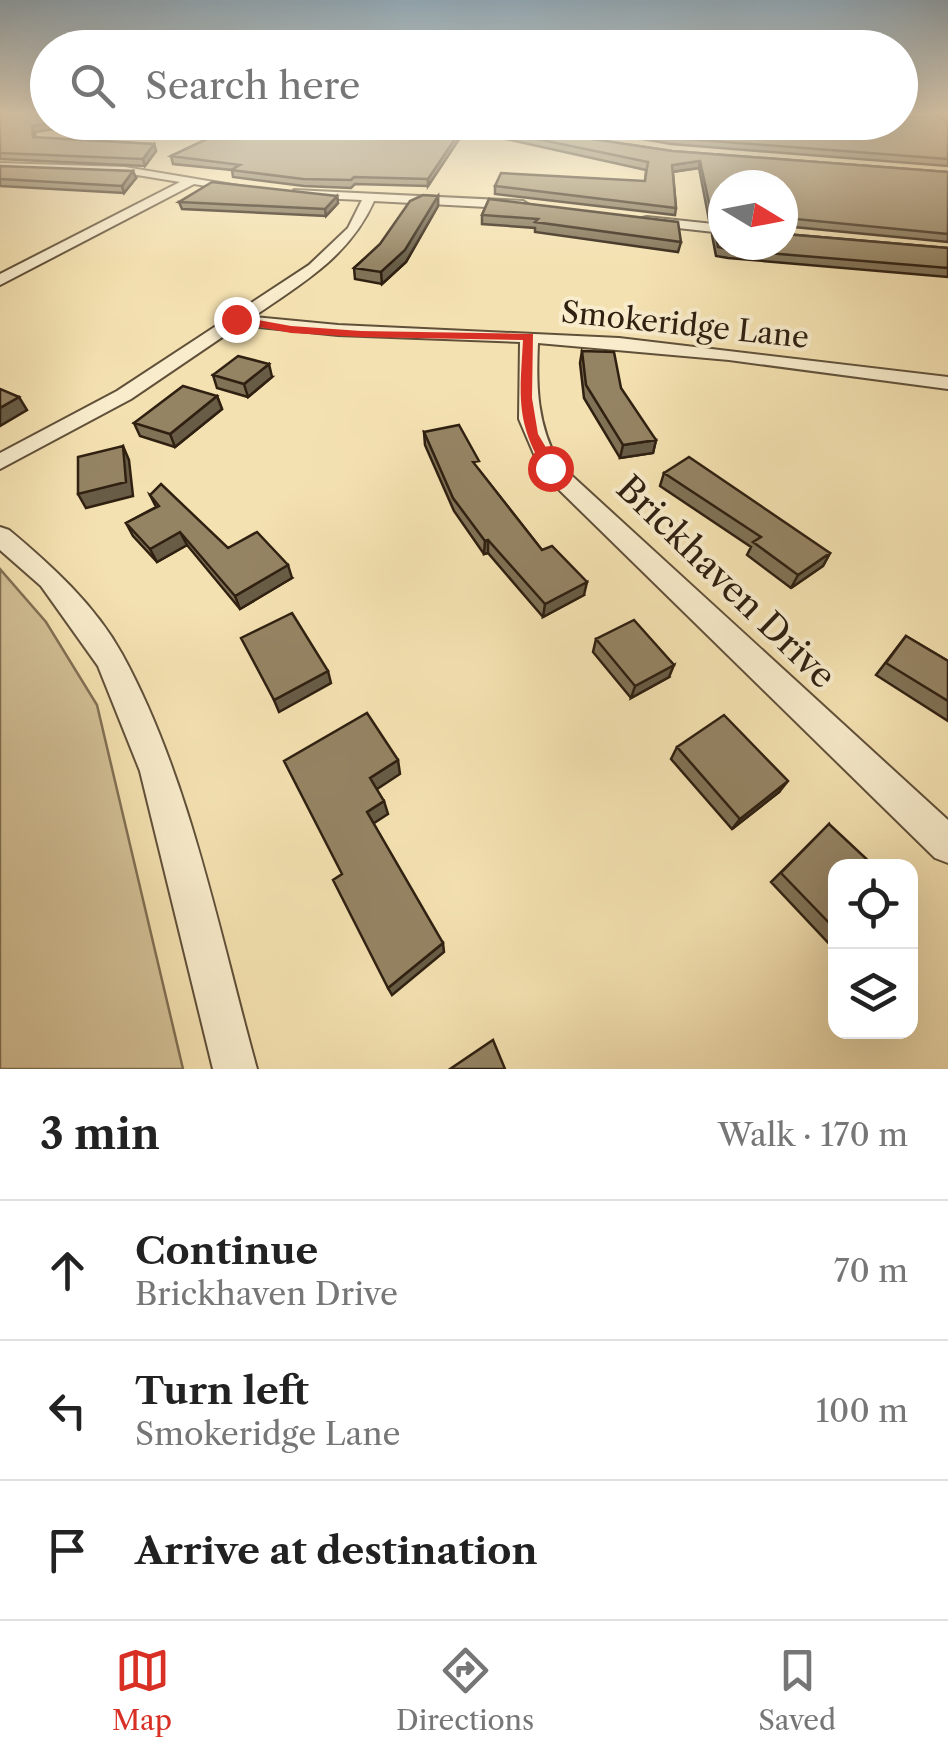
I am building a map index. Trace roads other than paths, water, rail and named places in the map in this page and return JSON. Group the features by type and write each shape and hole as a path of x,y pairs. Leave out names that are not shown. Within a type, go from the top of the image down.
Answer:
{"street":[{"path":"0,166 125,170 263,190"},
{"path":"0,280 192,181"},
{"path":"290,192 529,206"},
{"path":"0,462 124,395 335,251 354,230 370,196"},
{"path":"639,220 708,227"},
{"name":"Smokeridge Lane","path":"236,319 291,330 528,337 672,348 948,384"},
{"name":"Brickhaven Drive","path":"528,337 526,398 531,434 550,468 948,845"},
{"path":"0,536 50,579 110,658 156,771 235,1069"}]}
